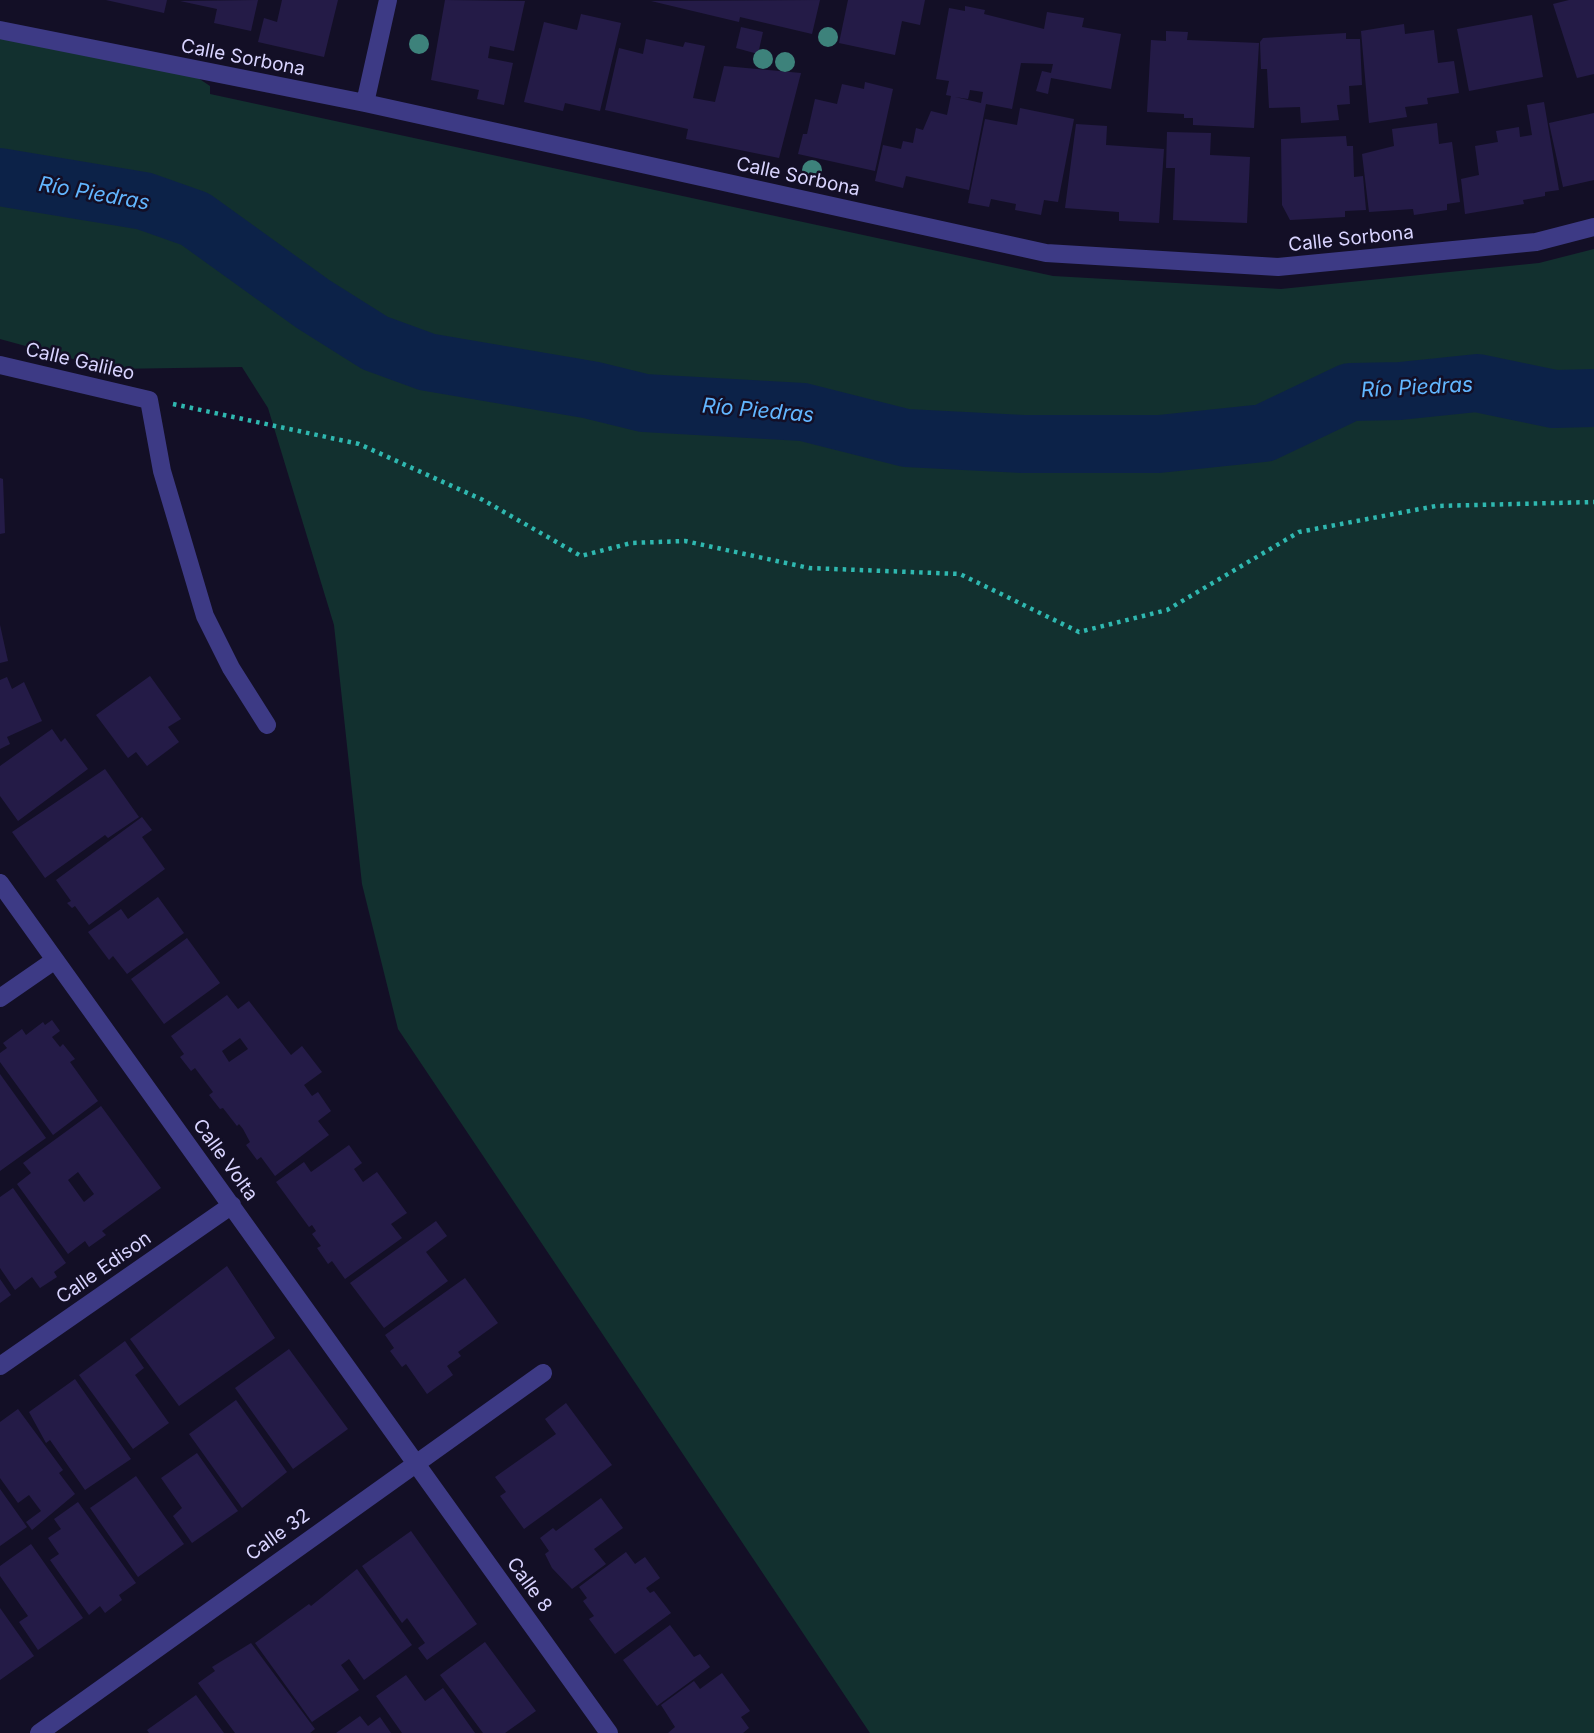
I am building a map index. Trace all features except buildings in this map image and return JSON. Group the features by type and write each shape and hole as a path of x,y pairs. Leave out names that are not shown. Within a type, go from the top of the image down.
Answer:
{"street":[{"path":"365,103 388,0"},
{"name":"Calle Sorbona","path":"0,30 365,103 1046,253 1278,267 1536,242 1594,228"},
{"name":"Calle Galileo","path":"0,365 149,400"},
{"path":"149,400 162,471 205,616 231,668 267,724"},
{"name":"Calle Volta","path":"0,883 415,1462"},
{"path":"0,998 55,960"},
{"name":"Calle Edison","path":"0,1366 232,1205"},
{"name":"Calle 32","path":"38,1733 543,1373"},
{"name":"Calle 8","path":"415,1462 602,1731"}],"path":[{"path":"149,400 226,413 359,444 483,500 581,556 631,543 685,541 808,568 960,574 1079,632 1167,610 1299,532 1436,506 1594,502"}],"green space":[{"path":"0,36 198,78 210,86 210,94 1053,276 1281,289 1539,263 1594,249 1594,1733 870,1733 398,1029 362,884 334,625 268,408 242,367 110,369 0,339"}],"waterway":[{"name":"Río Piedras","path":"0,177 144,201 195,219 313,304 375,343 427,362 591,390 644,403 803,412 906,438 1023,444 1159,444 1264,433 1350,392 1400,391 1477,383 1554,399 1594,398"}]}
